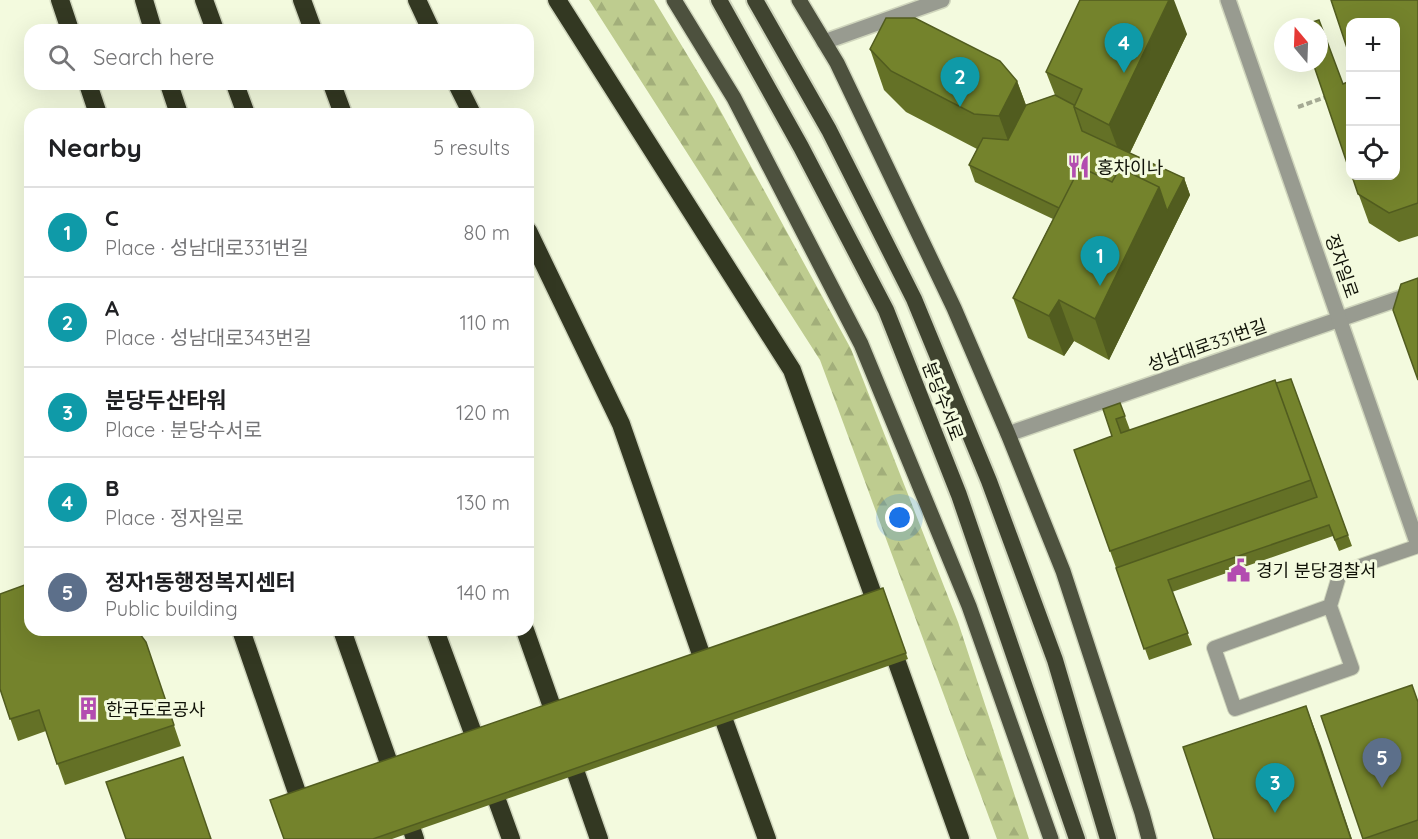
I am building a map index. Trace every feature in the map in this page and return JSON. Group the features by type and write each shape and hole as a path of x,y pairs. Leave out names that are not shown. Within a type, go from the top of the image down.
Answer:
{"highway":[{"path":"60,0 68,24"},
{"path":"73,0 79,24"},
{"path":"144,0 151,24"},
{"path":"204,0 213,24"},
{"path":"302,0 311,24"},
{"path":"417,0 428,24"},
{"path":"557,0 792,370 960,839"},
{"name":"분당수서로","path":"719,0 801,147 886,310 959,495 1077,839"},
{"name":"분당수서로","path":"755,0 829,130 914,299 989,481 1055,660 1108,839"},
{"path":"91,90 96,108"},
{"path":"172,90 177,108"},
{"path":"237,90 244,108"},
{"path":"334,90 341,108"},
{"path":"460,90 469,108"},
{"path":"534,243 621,424 702,657"},
{"path":"243,636 313,839"},
{"path":"344,636 390,766"},
{"path":"437,636 512,839"},
{"path":"527,636 599,839"},
{"path":"724,723 767,839"}],"main road":[{"path":"674,0 734,98 861,344 969,606 1051,839"},
{"path":"799,0 837,63 954,308 1008,434 1063,571 1143,813 1149,839"}],"street":[{"path":"824,42 942,0"},
{"name":"정자일로","path":"1228,0 1418,546"},
{"name":"성남대로331번길","path":"1008,434 1418,292"}],"lane":[{"path":"1330,606 1214,648 1235,709 1352,668 1330,606 1340,573 1418,546"}],"path":[{"path":"1298,107 1330,96"}],"green space":[{"path":"589,0 654,0 714,99 851,349 958,622 1029,839 997,839 820,360"}],"building":[{"path":"1080,0 1169,0 1109,125 1074,107 1082,89 1046,72"},
{"path":"1331,0 1418,0 1418,203 1389,213 1358,194 1353,180 1400,180 1400,18 1346,18 1346,45"},
{"path":"886,18 915,18 1000,61 1017,81 999,116 974,114 891,71 870,49"},
{"path":"1328,44 1343,84 1346,83 1346,160 1316,72 1328,72"},
{"path":"1055,95 1074,105 1082,131 1184,178 1167,211 1159,187 1120,168 1112,182 1080,167 1059,208 969,165 983,138 1008,140 1026,105"},
{"path":"1080,167 1112,182 1120,168 1159,187 1095,319 1059,300 1049,316 1013,298"},
{"path":"1418,278 1418,380 1393,310 1401,284"},
{"path":"1291,379 1348,535 1335,540 1329,525 1168,580 1188,633 1144,649 1116,568 1317,497 1276,383"},
{"path":"1275,380 1311,480 1110,551 1074,450 1112,436 1103,409 1120,403 1125,416 1116,419 1121,433"},
{"name":"한국도로공사","path":"24,585 24,636 142,636 146,642 174,725 57,764 39,710 10,719 0,689 0,594"},
{"path":"883,588 906,653 373,839 284,839 270,800"},
{"path":"1412,685 1418,702 1418,820 1363,839 1321,716"},
{"path":"1306,706 1351,839 1214,839 1183,747"},
{"path":"183,757 211,839 126,839 106,782"}],"place":[{"name":"B","path":"1124,73"},
{"name":"A","path":"960,107"},
{"name":"홍차이나","path":"1079,167"},
{"name":"C","path":"1100,286"},
{"name":"경기 분당경찰서","path":"1238,570"},
{"name":"한국도로공사","path":"88,709"},
{"name":"정자1동행정복지센터","path":"1382,788"},
{"name":"분당두산타워","path":"1275,813"}]}
